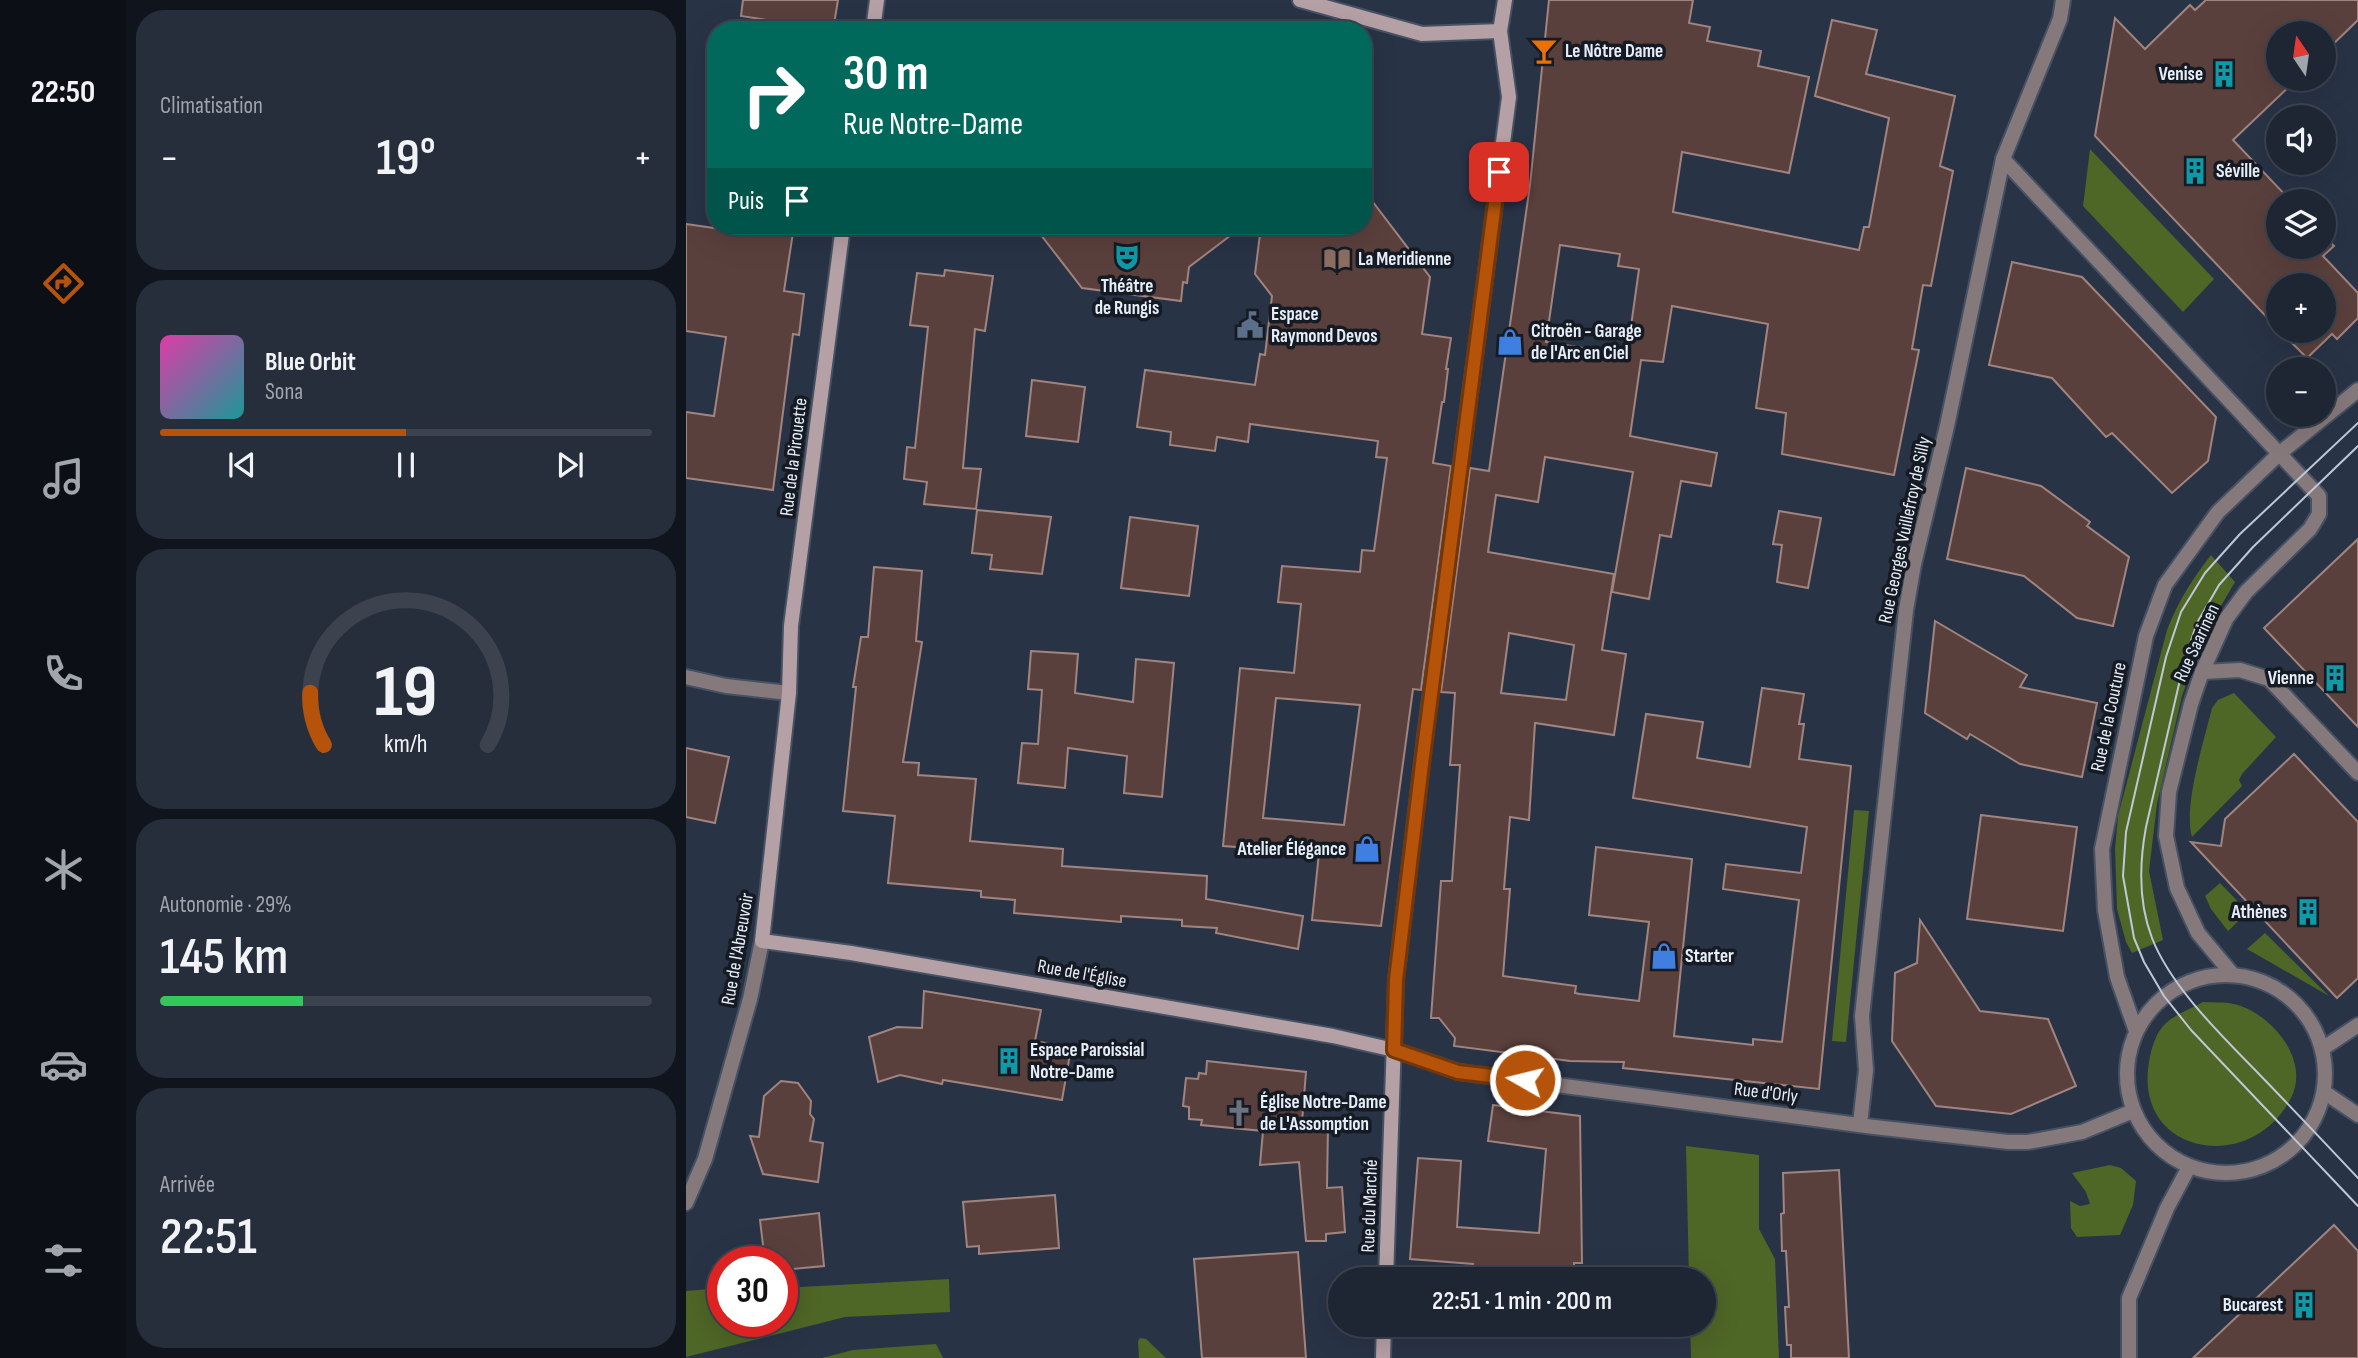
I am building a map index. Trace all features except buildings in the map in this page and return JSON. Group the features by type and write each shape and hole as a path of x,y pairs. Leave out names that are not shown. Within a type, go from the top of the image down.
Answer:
{"street":[{"path":"874,21 877,0"},
{"path":"1300,0 1422,34 1500,31"},
{"name":"Rue du Marché","path":"1386,1267 1396,980 1508,97 1500,31 1505,0"},
{"name":"Rue Georges Vuillefroy de Silly","path":"1860,1124 1866,1070 1862,1016 1906,610 1921,530 1947,426 2003,159 2060,19 2063,0"},
{"name":"Rue Saarinen","path":"2003,159 2319,496 2319,514 2310,529 2246,592 2225,619 2191,704 2169,792 2166,835 2177,888 2198,933 2233,975"},
{"name":"Rue de la Pirouette","path":"789,693 791,626 842,235"},
{"path":"2280,453 2358,390"},
{"name":"Rue de la Couture","path":"2136,1031 2118,977 2105,910 2102,849 2146,636 2165,585 2192,545 2218,512 2280,453"},
{"path":"2202,672 2240,670 2269,680 2358,773"},
{"path":"686,677 726,686 789,693"},
{"name":"Rue de l'Abreuvoir","path":"686,1203 705,1159 750,999 762,941 789,693"},
{"name":"Rue de l'Église","path":"762,941 851,953 1333,1036 1394,1050"},
{"path":"2233,975 2263,982 2290,998 2310,1021 2322,1049 2326,1075 2324,1092 2310,1127 2298,1142 2276,1160 2248,1171 2218,1173 2189,1167 2165,1153 2147,1135 2133,1111 2127,1084 2128,1058 2136,1031 2156,1004 2181,986 2206,977 2233,975"},
{"path":"2322,1049 2358,1025"},
{"name":"Rue d'Orly","path":"1394,1050 1458,1072 1948,1135 2028,1142 2082,1132 2133,1111"},
{"path":"2324,1092 2358,1115"},
{"path":"2129,1358 2129,1298 2167,1208 2189,1167"},
{"path":"1383,1358 1384,1337"}],"green space":[{"path":"2090,149 2214,279 2183,312 2083,206"},
{"path":"2211,555 2235,582 2202,638 2182,696 2157,804 2149,871 2163,940 2132,953 2126,942 2117,909 2115,849 2118,816 2167,630 2186,591"},
{"path":"2234,693 2276,737 2242,774 2239,780 2242,786 2192,837 2192,791 2212,708 2218,700"},
{"path":"1854,810 1869,811 1846,1042 1832,1041"},
{"path":"2220,883 2248,912 2228,931 2211,909 2205,896"},
{"path":"2265,933 2329,996 2247,949"},
{"path":"2203,1002 2236,1004 2265,1020 2286,1043 2296,1070 2296,1084 2291,1098 2273,1123 2250,1138 2224,1145 2199,1144 2176,1135 2159,1118 2149,1093 2149,1062 2159,1031 2174,1017"},
{"path":"1686,1146 1759,1155 1759,1229 1775,1259 1779,1358 1691,1358 1690,1337 1716,1337 1716,1267 1689,1267"},
{"path":"2110,1165 2121,1168 2136,1181 2133,1205 2120,1235 2077,1237 2071,1228 2070,1201 2080,1206 2090,1204 2086,1192 2072,1173"},
{"path":"949,1279 950,1312 845,1317 798,1329 798,1287"},
{"path":"707,1289 707,1337 766,1337 686,1357 686,1291"},
{"path":"1140,1338 1146,1339 1166,1358 1139,1358"},
{"path":"936,1344 943,1358 822,1358 853,1350"}],"tram line":[{"path":"2358,423 2240,534 2205,573 2181,612 2166,657 2126,832 2123,876 2134,938 2144,962 2164,996 2191,1030 2358,1206"},
{"path":"2358,446 2253,547 2219,585 2197,623 2185,658 2146,827 2141,883 2144,911 2152,938 2184,992 2358,1178"}],"place":[{"name":"Le Nôtre Dame","path":"1544,51"},
{"name":"Venise","path":"2224,74"},
{"name":"Séville","path":"2195,171"},
{"name":"Théâtre de Rungis","path":"1127,257"},
{"name":"La Meridienne","path":"1337,259"},
{"name":"Espace Raymond Devos","path":"1250,325"},
{"name":"Citroën - Garage de l'Arc en Ciel","path":"1510,342"},
{"name":"Vienne","path":"2335,678"},
{"name":"Atelier Élégance","path":"1367,849"},
{"name":"Athènes","path":"2308,912"},
{"name":"Starter","path":"1664,956"},
{"name":"Espace Paroissial Notre-Dame","path":"1009,1061"},
{"name":"Église Notre-Dame de L'Assomption","path":"1239,1113"},
{"name":"Bucarest","path":"2304,1305"}],"route":[{"path":"1499,172 1396,980 1394,1050 1458,1072 1525,1080"}]}
